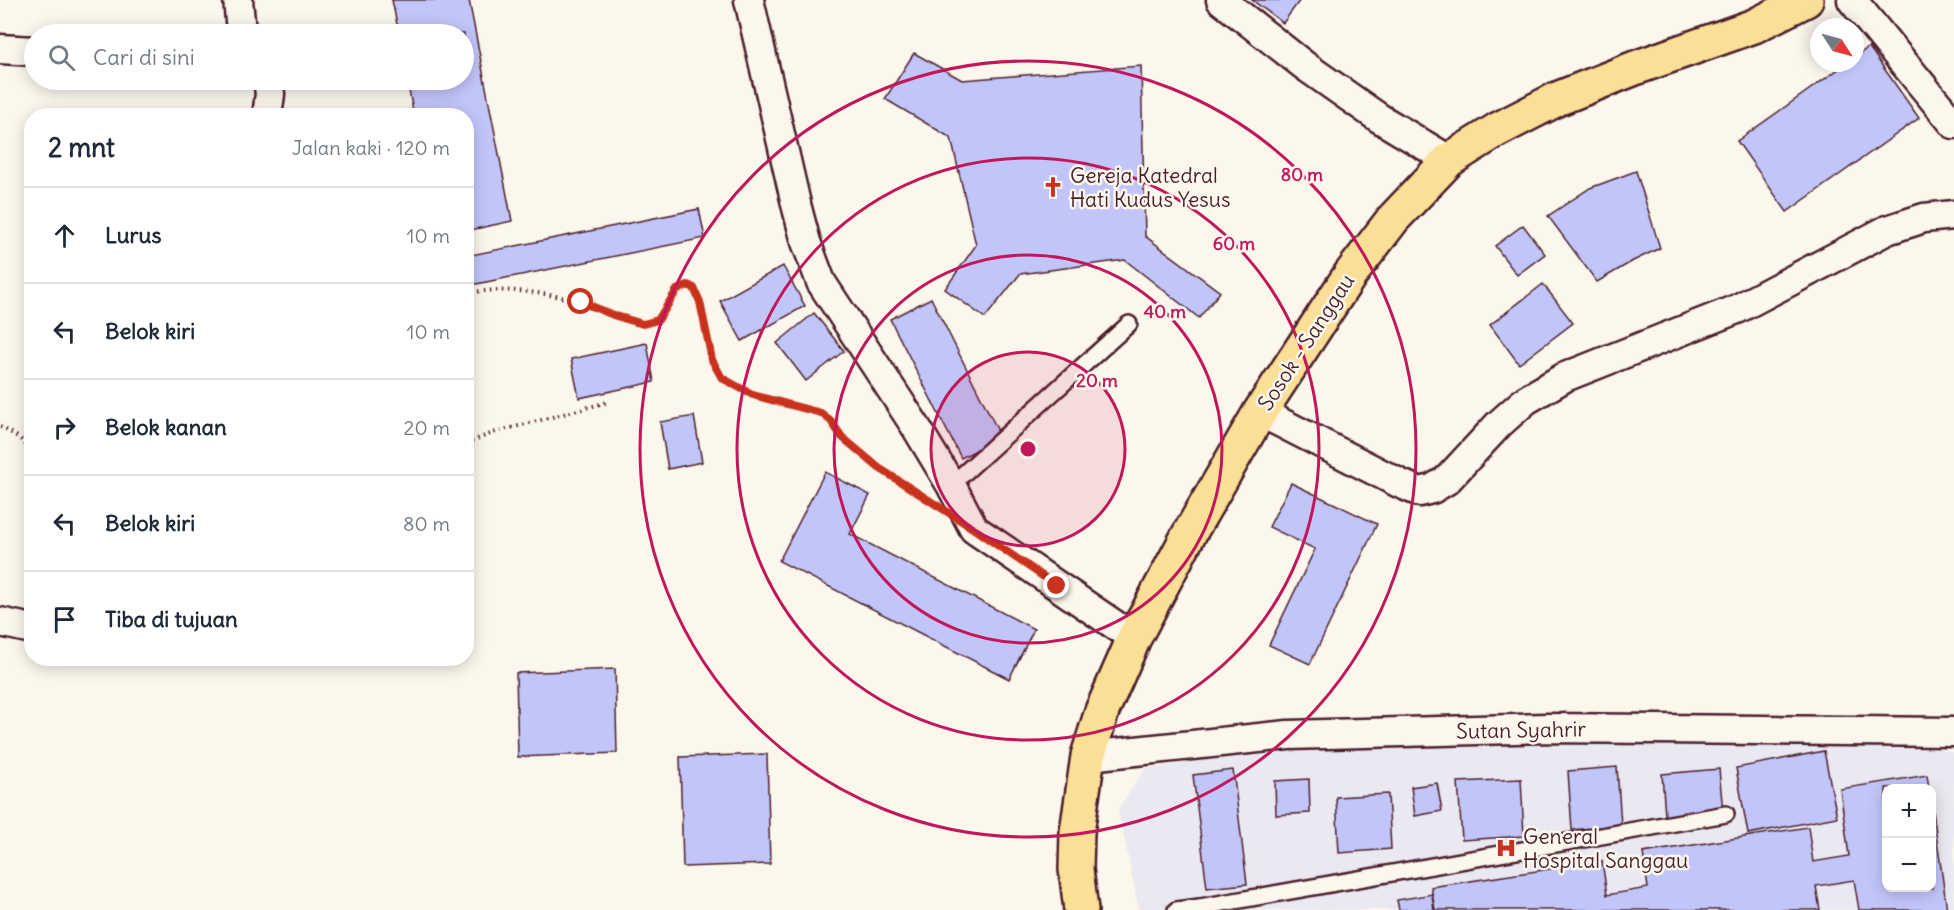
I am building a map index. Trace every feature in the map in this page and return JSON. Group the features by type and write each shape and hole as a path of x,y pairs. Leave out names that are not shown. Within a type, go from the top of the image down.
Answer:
{"highway":[{"name":"Sosok - Sanggau","path":"1081,910 1076,869 1077,832 1088,756 1102,711 1134,639 1188,536 1260,412 1350,275 1394,219 1449,160 1497,130 1557,99 1635,68 1754,26 1806,0"}],"street":[{"path":"238,0 240,24"},
{"path":"749,0 797,208 806,242 821,282 916,427 974,529 1134,639"},
{"path":"1221,0 1305,66 1379,118 1449,160"},
{"path":"1852,0 1954,124"},
{"path":"0,49 24,50"},
{"path":"268,108 269,90"},
{"path":"1260,412 1399,483 1420,492 1432,489 1447,480 1499,424 1526,400 1565,377 1737,309 1887,230 1924,218 1954,215"},
{"path":"0,622 24,627"},
{"name":"Sutan Syahrir","path":"1088,756 1288,735 1380,732 1547,728 1954,732"}],"lane":[{"path":"951,485 1129,324"},
{"path":"1176,910 1200,908 1726,814"}],"path":[{"path":"474,292 520,292 581,302 643,324 658,320 677,290 688,285 694,288 700,302 712,360 722,378 753,395 821,413 831,421 842,437 879,468 925,498"},
{"path":"474,439 608,402"},
{"path":"0,427 14,433 24,441"}],"shaded area":[{"name":"General Hospital Sanggau","path":"1325,742 1923,744 1954,753 1954,910 1139,910 1118,809 1145,769"}],"building":[{"path":"392,0 469,0 474,24 397,24"},
{"path":"1252,0 1300,0 1283,23"},
{"path":"474,26 512,221 474,229 474,108 412,108 409,90 474,90"},
{"path":"1869,47 1919,118 1787,212 1737,141 1834,72 1864,72 1864,51"},
{"name":"Gereja Katedral Hati Kudus Yesus","path":"914,53 962,80 1141,66 1145,236 1220,292 1199,318 1125,260 1020,274 985,318 945,289 976,245 951,138 885,99"},
{"path":"1636,171 1660,248 1597,282 1548,216 1590,188"},
{"path":"699,209 705,238 474,284 474,254"},
{"path":"1523,225 1545,254 1517,275 1495,246"},
{"path":"783,266 805,306 742,341 720,301"},
{"path":"1543,284 1573,323 1519,364 1490,325"},
{"path":"931,298 1001,437 961,458 890,319"},
{"path":"814,313 844,351 806,381 777,343"},
{"path":"647,343 654,382 579,398 571,359"},
{"path":"694,416 702,462 668,469 660,422"},
{"path":"825,472 870,495 850,534 1034,629 1009,679 779,561"},
{"path":"1291,483 1377,524 1310,664 1269,645 1315,549 1269,527"},
{"path":"615,669 617,753 518,757 516,673"},
{"path":"1824,751 1837,817 1748,834 1736,768"},
{"path":"767,754 770,864 683,867 680,757"},
{"path":"1617,767 1621,825 1572,830 1568,771"},
{"path":"1719,769 1723,812 1665,816 1662,774"},
{"path":"1233,770 1247,884 1207,888 1193,775"},
{"path":"1927,775 1928,784 1882,784 1882,892 1936,892 1936,832 1947,910 1859,910 1854,880 1816,886 1820,910 1435,910 1431,887 1602,861 1607,895 1648,888 1643,853 1808,827 1813,862 1849,856 1840,789"},
{"path":"1309,779 1310,813 1276,815 1275,781"},
{"path":"1521,779 1524,836 1462,840 1458,782"},
{"path":"1437,783 1442,811 1415,816 1411,787"},
{"path":"1388,794 1391,849 1339,853 1336,797"},
{"path":"1432,894 1434,910 1399,910 1397,900"}],"place":[{"name":"Gereja Katedral Hati Kudus Yesus","path":"1053,187"},
{"name":"General Hospital Sanggau","path":"1506,848"}],"route":[{"path":"581,302 643,324 658,320 677,290 688,285 694,288 700,302 712,360 722,378 753,395 821,413 831,421 842,437 879,468 1057,586"}]}
